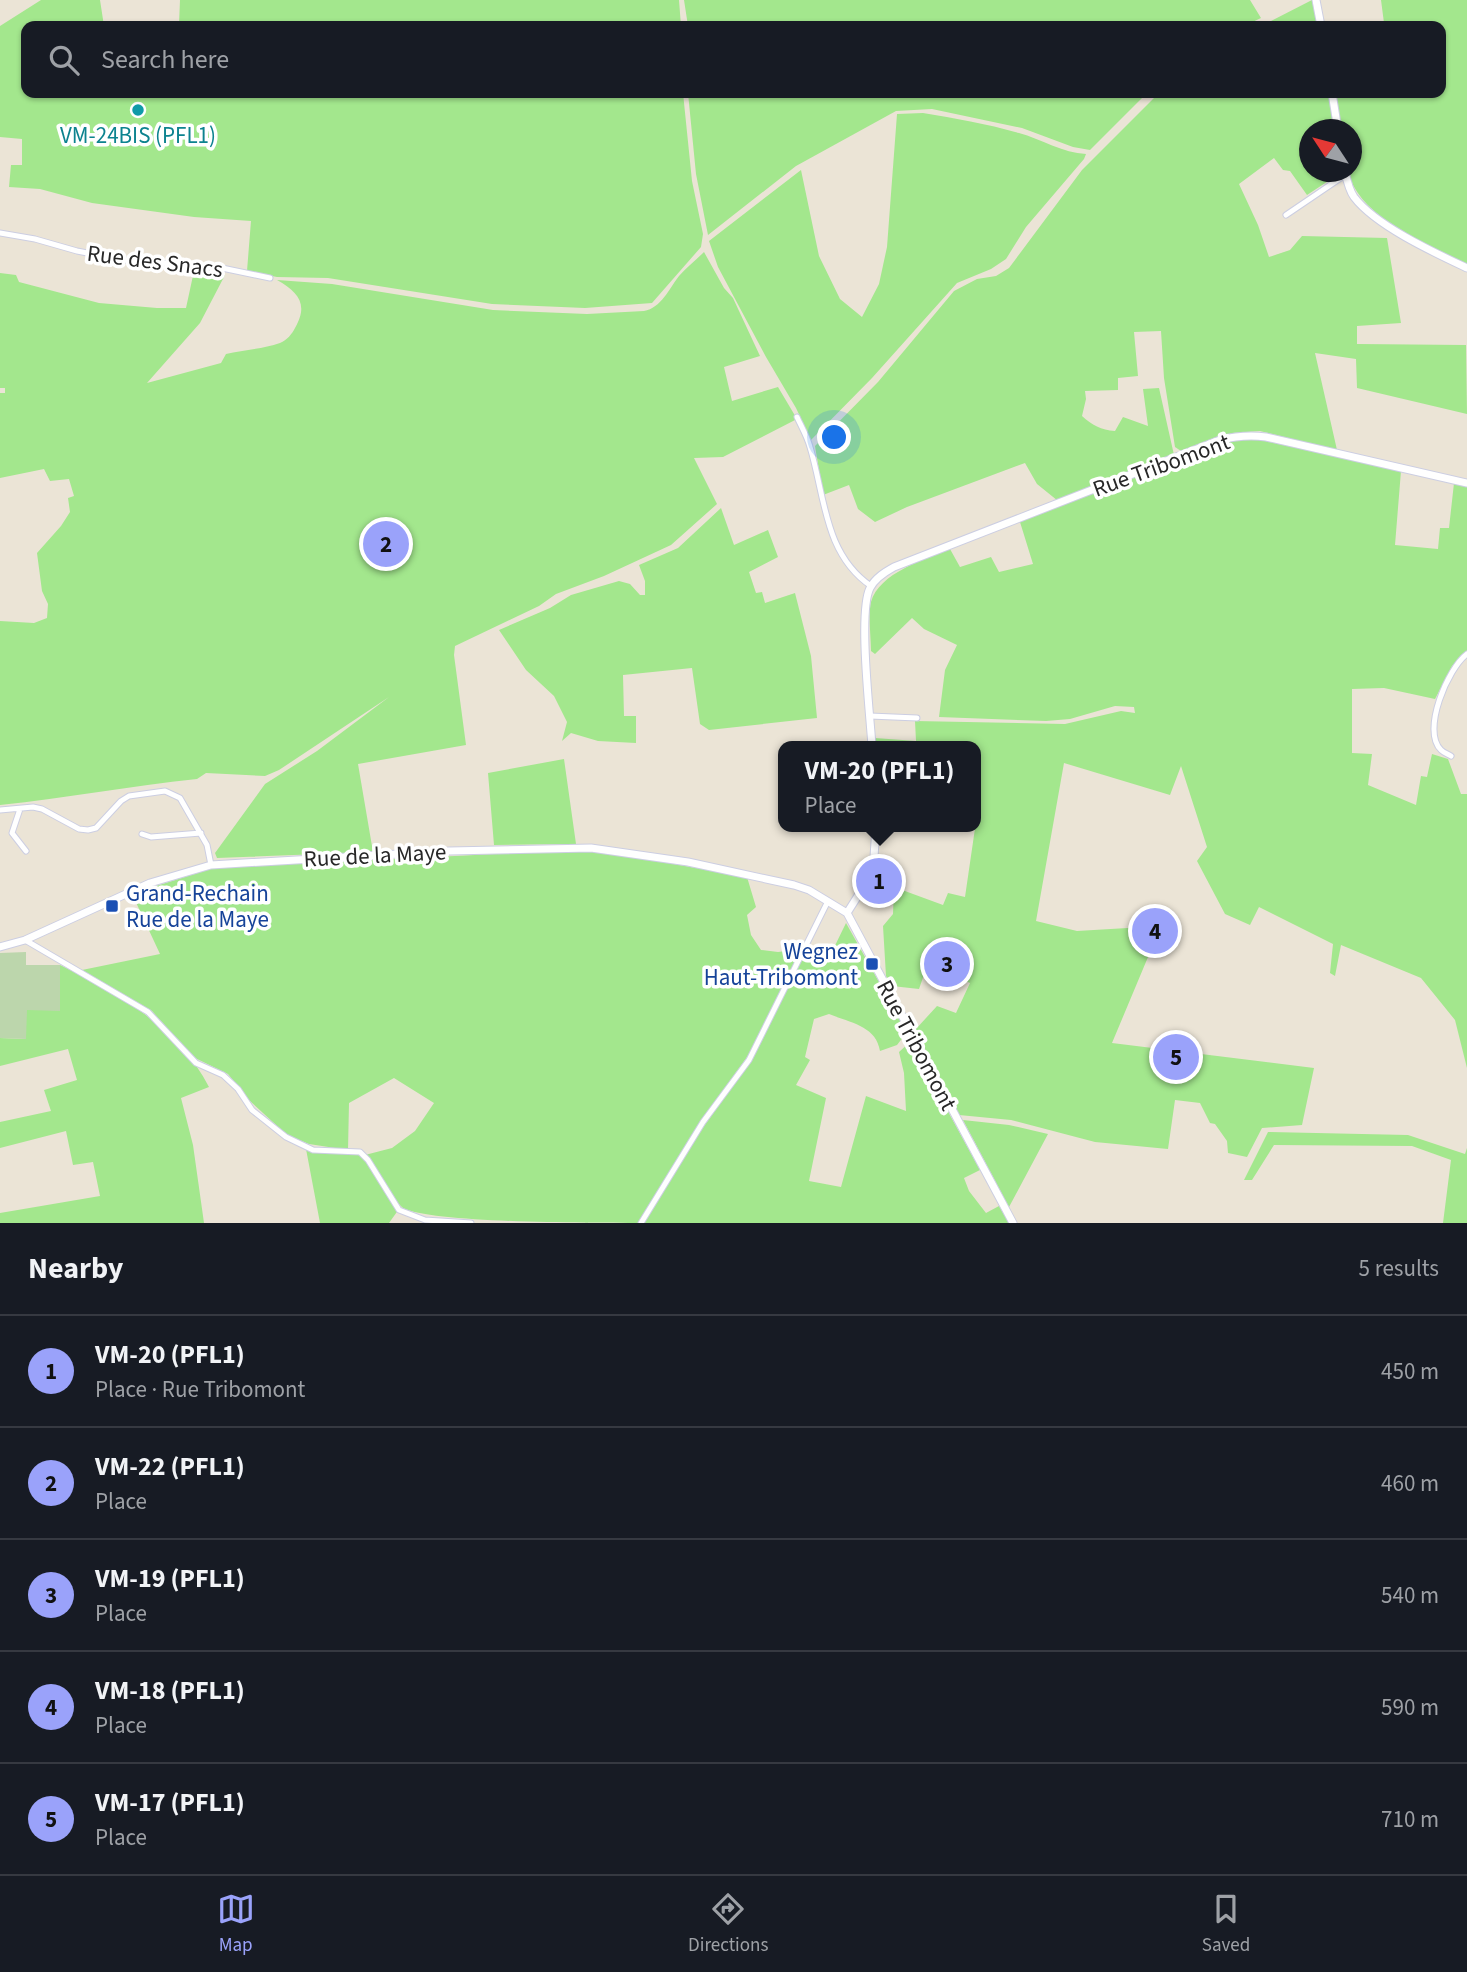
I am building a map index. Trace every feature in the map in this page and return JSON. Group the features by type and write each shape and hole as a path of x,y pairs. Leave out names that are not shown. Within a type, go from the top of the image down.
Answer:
{"street":[{"path":"1317,0 1320,21"},
{"path":"1333,98 1336,119"},
{"path":"1286,215 1332,182"},
{"path":"1348,182 1351,192 1368,210 1419,246 1467,268"},
{"name":"Rue des Snacs","path":"0,233 122,260 222,268 270,278"},
{"path":"797,416 810,446 823,511 848,567 871,586 864,611 872,741"},
{"name":"Rue Tribomont","path":"871,586 883,573 894,567 1208,444 1236,436 1266,437 1467,483"},
{"path":"1451,756 1436,743 1436,717 1450,674 1467,654"},
{"path":"870,716 917,719"},
{"path":"0,810 42,809 79,829 88,830 100,824 121,800 129,796 165,791 180,798 201,833 210,853 211,864"},
{"path":"20,809 12,833 26,851"},
{"path":"847,914 873,872 876,832"},
{"path":"142,834 151,837 201,833"},
{"name":"Rue de la Maye","path":"0,947 25,940 150,883 211,864 449,851 591,848 688,862 764,877 809,890 847,914"},
{"path":"641,1223 703,1122 749,1060 828,901"},
{"name":"Rue Tribomont","path":"847,914 1013,1223"},
{"path":"25,940 148,1012 196,1063 223,1075 238,1089 251,1110 286,1137 313,1150 359,1152 368,1160 399,1210 425,1220 471,1223"}],"green space":[{"path":"41,0 100,0 103,21 21,21 21,98 684,98 692,181 703,234 701,247 652,303 585,308 492,304 328,278 277,277 247,271 251,221 194,217 92,203 40,189 9,187 11,165 22,165 22,139 0,137 0,26"},
{"path":"180,0 679,0 681,21 179,21"},
{"path":"684,0 1250,0 1261,18 1255,21 687,21"},
{"path":"1312,0 1316,21 1271,21"},
{"path":"1381,0 1467,0 1467,264 1415,239 1380,216 1366,203 1352,182 1362,182 1362,119 1339,119 1336,98 1446,98 1446,21 1384,21"},
{"path":"688,98 1142,98 1090,150 1073,147 1022,128 932,109 896,111 796,166 708,235 696,174"},
{"path":"1154,98 1330,98 1333,119 1299,119 1299,182 1327,182 1307,195 1290,171 1283,170 1274,158 1239,184 1269,257 1290,250 1302,236 1387,238 1401,323 1357,326 1357,344 1466,345 1467,414 1357,388 1356,359 1315,353 1337,450 1260,431 1232,433 1181,451 1175,447 1164,378 1161,331 1134,332 1138,376 1118,378 1118,390 1085,391 1082,416 1105,430 1115,431 1123,417 1148,426 1143,389 1159,388 1174,455 1225,441 1257,439 1401,471 1395,545 1438,549 1440,528 1449,528 1454,483 1467,486 1467,651 1452,666 1435,699 1384,688 1352,689 1352,753 1372,754 1368,785 1416,805 1421,776 1427,777 1432,754 1448,759 1461,794 1467,794 1467,1068 1455,1020 1421,978 1341,945 1335,976 1330,973 1333,944 1259,907 1250,925 1225,914 1197,861 1207,847 1181,766 1170,795 1064,763 1036,921 1077,931 1161,926 1112,1043 1314,1068 1302,1125 1262,1128 1247,1157 1228,1153 1227,1141 1215,1124 1210,1123 1200,1103 1175,1100 1168,1149 1095,1142 1011,1120 959,1115 915,1030 937,1006 956,1013 970,983 928,963 919,989 892,986 886,976 883,926 893,914 894,887 943,905 948,893 965,897 974,832 981,832 981,741 916,741 915,721 1065,724 1121,711 1135,713 1134,707 1115,706 1070,719 1046,721 939,717 945,670 957,645 924,629 912,618 875,654 871,651 870,613 876,592 883,583 904,568 950,549 960,567 991,557 999,572 1033,564 1020,522 1063,505 1037,484 1025,463 907,507 875,522 858,509 849,485 823,495 815,446 878,382 954,291 977,279 996,276 1009,268 1082,170"},
{"path":"923,113 1007,130 1086,154 1026,227 1006,259 991,269 957,283 872,378 811,440 718,267 709,241 801,170 819,256 840,299 862,317 879,284 887,247 897,114"},
{"path":"704,252 724,288 733,298 760,356 724,367 732,401 778,387 797,419 723,457 694,458 717,504 671,545 604,576 556,594 539,606 455,646 466,745 358,764 373,852 217,858 215,853 265,784 317,751 389,697 279,770 265,776 206,773 197,779 0,805 0,621 34,623 47,618 48,604 42,591 37,553 61,526 70,512 68,498 74,496 69,479 50,481 44,469 0,478 0,393 5,393 5,388 0,388 0,273 16,275 19,282 99,303 157,308 186,308 194,271 225,275 200,323 147,383 221,363 226,354 267,347 285,340 299,320 301,305 296,294 277,280 332,284 493,310 587,314 644,311 660,302 679,276"},
{"path":"721,508 734,545 768,530 778,557 749,572 756,593 762,592 765,603 795,593 811,656 817,718 709,730 700,724 692,668 623,675 624,716 636,716 636,743 598,741 571,733 562,741 567,722 554,696 526,670 499,630 550,608 571,595 619,581 630,584 640,595 645,595 645,581 639,565 678,548"},
{"path":"875,738 916,741 875,741"},
{"path":"564,759 576,844 494,845 488,773"},
{"path":"576,850 612,853 747,877 756,907 747,915 751,935 761,950 778,952 801,949 750,1053 703,1118 638,1223 445,1217 403,1208 387,1190 365,1155 392,1148 415,1131 434,1103 394,1078 349,1103 348,1150 309,1144 287,1135 250,1101 228,1074 193,1057 152,1011 82,970 160,954 133,896 213,868"},
{"path":"846,923 907,1032 897,1045 880,1051 873,1036 861,1026 829,1014 814,1019 805,1057 810,1060 796,1085 826,1098 809,1181 841,1187 866,1096 906,1111 904,1073 899,1052 910,1042 980,1170 964,1178 969,1191 986,1213 999,1206 1009,1223 644,1223 699,1133 753,1058 804,954 826,964"},
{"path":"26,952 26,965 60,965 60,1011 27,1010 26,1039 0,1038 0,953"},
{"path":"60,965 145,1014 181,1047 209,1087 181,1098 193,1145 204,1223 0,1223 0,1213 100,1196 93,1162 73,1165 66,1131 0,1148 0,1122 51,1111 44,1090 77,1080 68,1049 0,1066 0,1038 26,1039 26,1010 60,1010"},
{"path":"963,1120 1009,1125 1048,1134 1009,1207"},
{"path":"1268,1132 1408,1135 1465,1154 1467,1148 1467,1223 1443,1223 1451,1160 1412,1146 1274,1145 1252,1180 1244,1180"},
{"path":"306,1149 346,1152 362,1157 399,1209 389,1223 320,1223"}],"place":[{"name":"VM-24BIS (PFL1)","path":"138,110"},
{"name":"VM-22 (PFL1)","path":"386,544"},
{"name":"VM-20 (PFL1)","path":"879,881"},
{"name":"Grand-Rechain Rue de la Maye","path":"112,906"},
{"name":"VM-18 (PFL1)","path":"1155,931"},
{"name":"Wegnez Haut-Tribomont","path":"872,964"},
{"name":"VM-19 (PFL1)","path":"947,964"},
{"name":"VM-17 (PFL1)","path":"1176,1057"}]}
